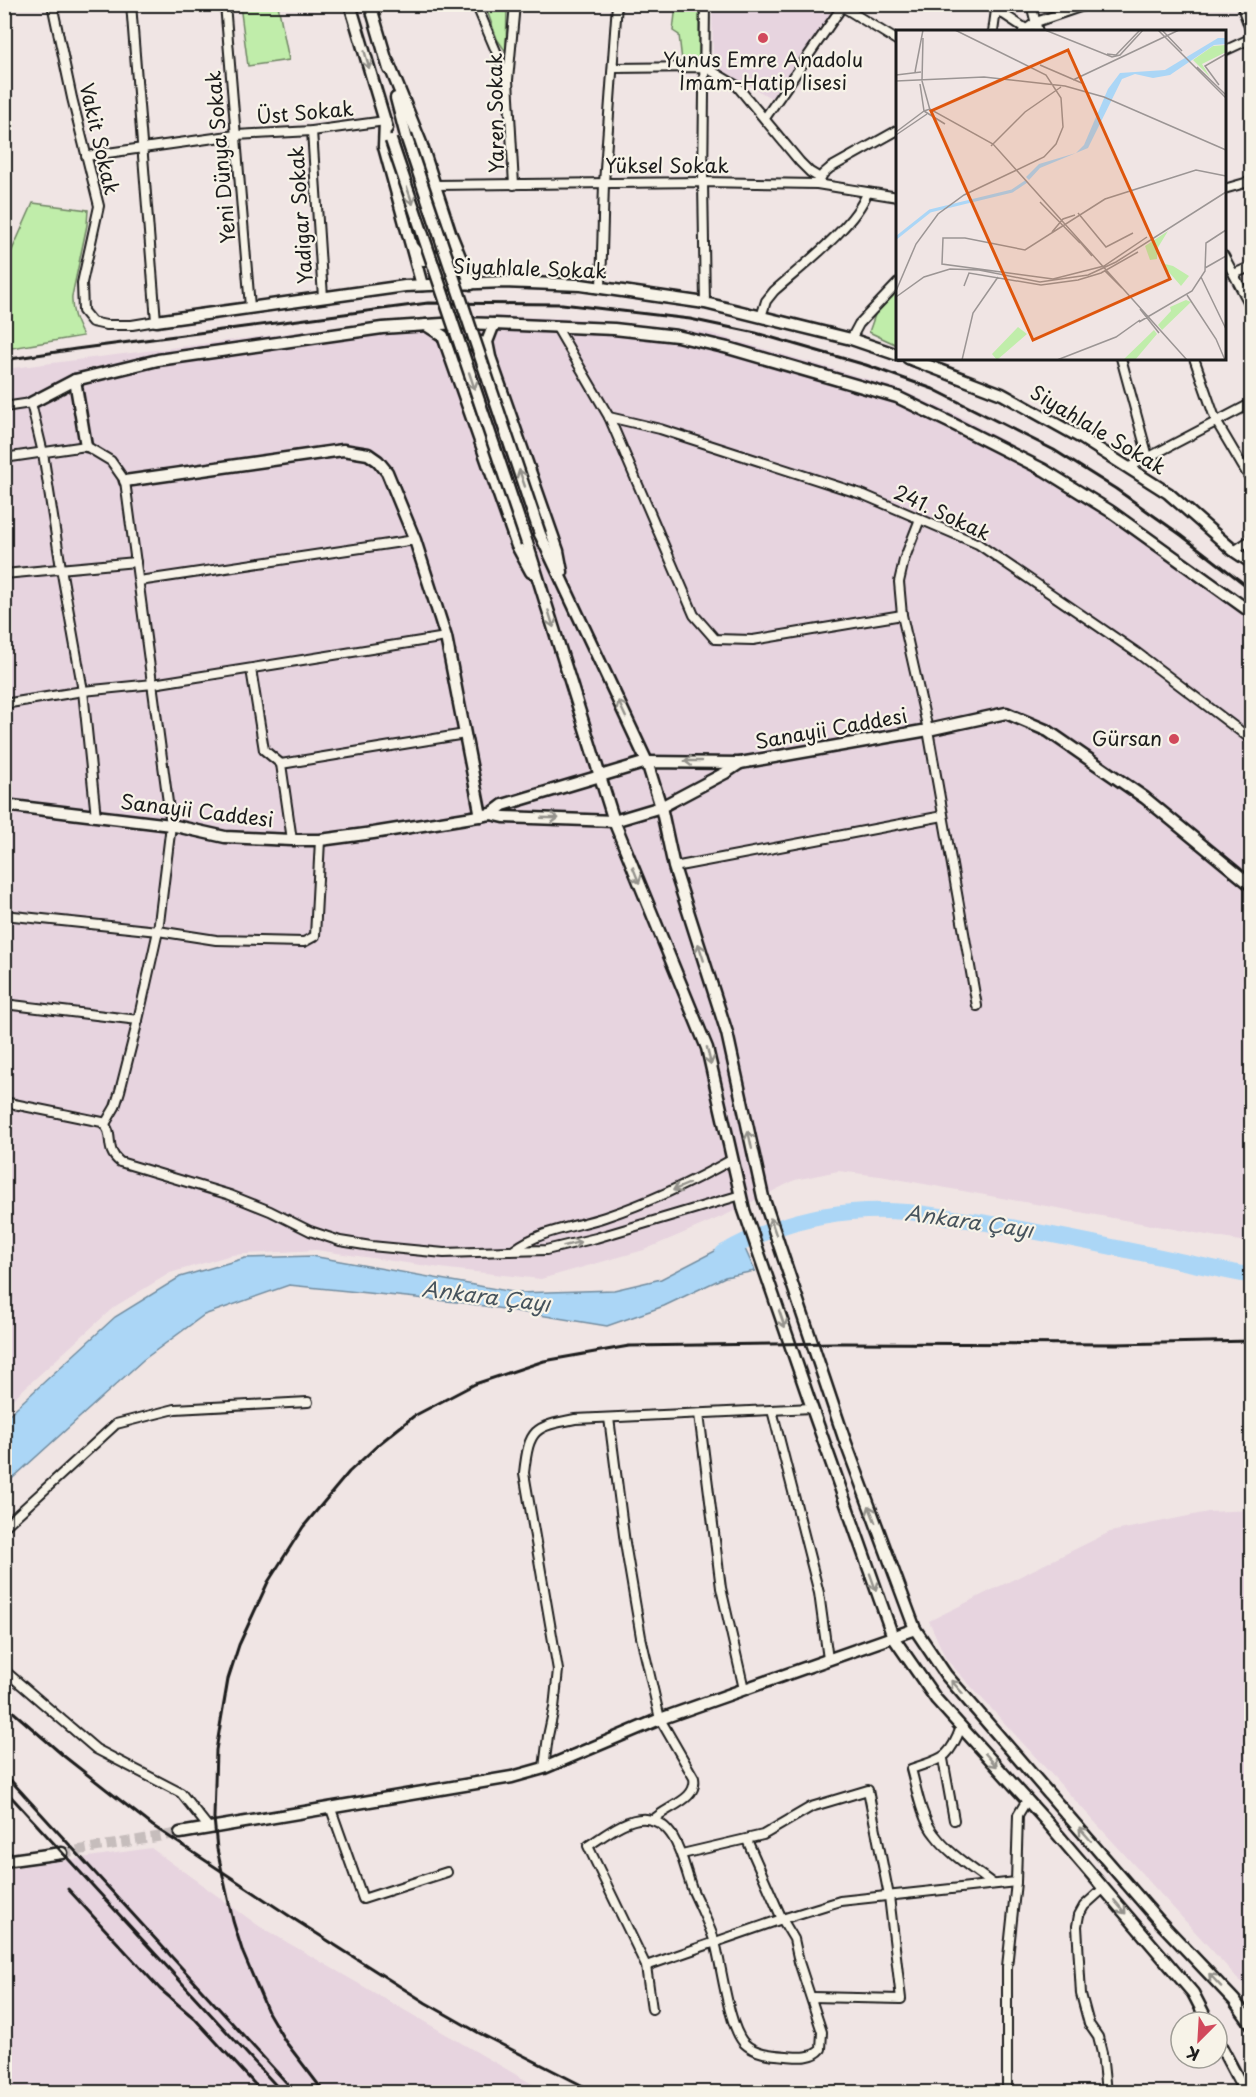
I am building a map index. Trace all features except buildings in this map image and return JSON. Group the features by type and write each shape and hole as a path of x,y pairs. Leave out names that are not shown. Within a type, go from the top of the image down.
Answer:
{"main road":[{"path":"350,4 391,140 527,543 614,821 707,1048 744,1210 893,1637 936,1699 1104,1888 1193,1993 1202,2010"},
{"path":"370,4 388,62 406,136 540,534 647,762 661,807 674,867 727,1033 763,1197 844,1438 915,1629 946,1675 1160,1922 1234,2000 1251,2025"},
{"path":"388,62 421,143 450,232 471,284"},
{"path":"385,121 384,147 422,285"},
{"path":"411,245 423,260 437,258 448,249 450,232"},
{"name":"Siyahlale Sokak","path":"156,321 422,285 503,282 602,288 705,303 851,339 896,355"},
{"path":"494,324 487,342 490,357 558,551 565,588"},
{"path":"31,403 75,380 158,360 382,328 494,324 614,329 677,336 728,348 897,397 1053,476 1110,511 1251,613"},
{"path":"426,325 442,336 517,546 544,597"},
{"path":"458,381 460,356 466,345 481,342 490,357"},
{"name":"Siyahlale Sokak","path":"913,360 1002,394 1083,439 1168,493 1251,563"},
{"path":"75,380 86,446"},
{"path":"125,481 343,450 368,454 378,461 387,472 415,540 446,637 465,734 486,815"},
{"name":"Sanayii Caddesi","path":"486,815 503,805 647,762 740,763 928,730 1005,713 1048,731 1145,798 1251,886"},
{"name":"Sanayii Caddesi","path":"4,805 171,825 225,837 320,840 486,815 614,821 661,807 740,763"},
{"path":"180,1833 512,1777 544,1768 660,1719 915,1629"},
{"path":"4,1861 63,1853"},
{"path":"1229,2062 1245,2092"}],"street":[{"name":"Vakit Sokak","path":"52,4 99,206 82,283 83,311 92,322 106,325 132,325 156,321"},
{"path":"130,4 156,321"},
{"name":"Yeni Dünya Sokak","path":"225,4 250,307"},
{"path":"476,4 508,80"},
{"name":"Yaren Sokak","path":"514,185 508,80 515,4"},
{"path":"602,288 604,183 616,4"},
{"path":"705,4 703,182 705,303"},
{"path":"988,4 1024,30 1036,22 1089,4"},
{"path":"1031,4 1038,30"},
{"path":"1226,50 1251,37 1241,4"},
{"path":"765,118 840,6 896,40"},
{"path":"993,30 996,10"},
{"path":"613,68 705,67 737,86 800,162 819,181 830,168 896,131"},
{"name":"Üst Sokak","path":"86,156 236,135 312,131 385,121"},
{"name":"Yadigar Sokak","path":"312,131 323,297"},
{"name":"Yüksel Sokak","path":"435,185 819,181 867,193 896,197"},
{"path":"1226,188 1251,181"},
{"path":"761,317 766,301 774,291 846,225 863,204 867,193"},
{"path":"1226,260 1251,309"},
{"path":"1234,274 1251,266"},
{"path":"851,339 860,324 896,284"},
{"path":"556,326 609,417 694,615 715,639 753,640 902,615"},
{"path":"1121,360 1148,457"},
{"path":"1195,360 1216,421 1251,482"},
{"path":"4,407 31,403 43,453 83,691 96,817"},
{"path":"1128,468 1251,403"},
{"name":"241. Sokak","path":"609,417 660,429 853,491 978,544 1136,652 1251,740"},
{"path":"4,458 86,446 111,461 125,481 171,825 158,931 120,1091 115,1107 105,1124"},
{"path":"920,519 904,560 899,582 902,615 928,730 977,1006"},
{"path":"1234,551 1251,539"},
{"path":"139,581 415,540"},
{"path":"4,574 136,562"},
{"path":"4,704 83,691 153,684 446,637"},
{"path":"251,669 264,750 281,764 292,840"},
{"path":"281,764 465,734"},
{"path":"674,867 943,816"},
{"path":"4,915 158,931 216,940 304,942 315,936 320,840"},
{"path":"4,1004 138,1020"},
{"path":"4,1102 96,1120 105,1124 110,1134 110,1151 120,1162 230,1194 325,1236 371,1246 444,1253 546,1250 567,1246 741,1195"},
{"path":"514,1250 533,1238 605,1217 662,1195 693,1182 732,1160"},
{"path":"4,1527 116,1424 175,1409 308,1402"},
{"path":"544,1768 558,1670 524,1473 534,1433 544,1426 575,1419 812,1408"},
{"path":"772,1410 819,1593 828,1659"},
{"path":"699,1413 721,1588 744,1689"},
{"path":"609,1418 625,1543 641,1636 660,1719 695,1782 690,1795 669,1807 653,1820"},
{"path":"4,1670 96,1749 181,1793 209,1828"},
{"path":"961,1727 956,1740 942,1759 911,1769 927,1821 935,1835 960,1859 993,1884"},
{"path":"942,1759 954,1820"},
{"path":"682,1854 763,1835 811,1807 868,1790 889,1896 901,1999 812,1997"},
{"path":"1007,2092 1007,1967 1016,1882 1018,1815 1027,1800"},
{"path":"331,1809 363,1899 447,1872"},
{"path":"652,2008 646,1966 588,1846 633,1821 644,1818 653,1820 662,1826 670,1834 682,1854 688,1877 716,1944 736,2029 744,2043 756,2052 772,2055 804,2056 820,2052 822,2032 794,1939 782,1919 747,1840"},
{"path":"646,1966 716,1944 782,1919 840,1902 1016,1882"},
{"path":"1104,1888 1084,1906 1077,1926 1081,1994 1089,2024 1098,2037 1106,2092"}],"shaded area":[{"name":"Yunus Emre Anadolu İmam-Hatip lisesi","path":"712,5 825,5 834,11 771,98 713,65"},
{"path":"472,315 582,319 706,332 894,387 963,418 1104,499 1251,606 1251,1243 880,1176 838,1171 795,1180 728,1214 644,1250 541,1279 448,1269 316,1250 231,1255 170,1273 114,1307 5,1406 5,369 313,330"},
{"path":"1252,1510 1251,1993 946,1659 929,1621 1110,1532 1208,1512"},
{"path":"151,1848 259,1926 546,2092 5,2092 5,1869"}],"green space":[{"path":"240,5 278,5 289,60 248,66"},
{"path":"485,5 507,5 506,52 497,39"},
{"path":"676,5 699,5 699,63 682,61 679,35 673,31"},
{"path":"33,203 88,210 72,296 74,316 83,336 5,349 5,266"},
{"path":"896,293 896,345 869,332 876,312"}],"water":[{"path":"740,1238 755,1271 725,1277 664,1306 607,1326 466,1303 289,1285 204,1315 143,1360 5,1485 5,1418 115,1317 180,1277 245,1258 312,1256 518,1293 614,1290 661,1279"}],"waterway":[{"name":"Ankara Çayı","path":"723,1253 756,1236 792,1223 847,1212 893,1211 1009,1227 1252,1276"}],"tunnel":[{"path":"62,1853 180,1833"}],"railway":[{"path":"4,360 428,303 562,304 690,319 756,333 866,365 933,389 1054,450 1116,489 1181,535 1252,590"},
{"path":"324,2092 285,2041 268,2012 243,1953 233,1921 217,1849 214,1818 216,1750 228,1679 239,1645 268,1582 303,1527 349,1472 379,1444 414,1416 475,1384 544,1361 629,1346 836,1343 1116,1344 1252,1341"},
{"path":"4,1704 65,1757 153,1826 297,1921 426,2003 479,2033 595,2092"},
{"path":"4,1773 295,2092"},
{"path":"4,1789 282,2092"},
{"path":"68,1889 160,1989 195,2019 262,2092"}],"place":[{"name":"Yunus Emre Anadolu İmam-Hatip lisesi","path":"763,38"},
{"name":"Gürsan","path":"1174,739"}]}
